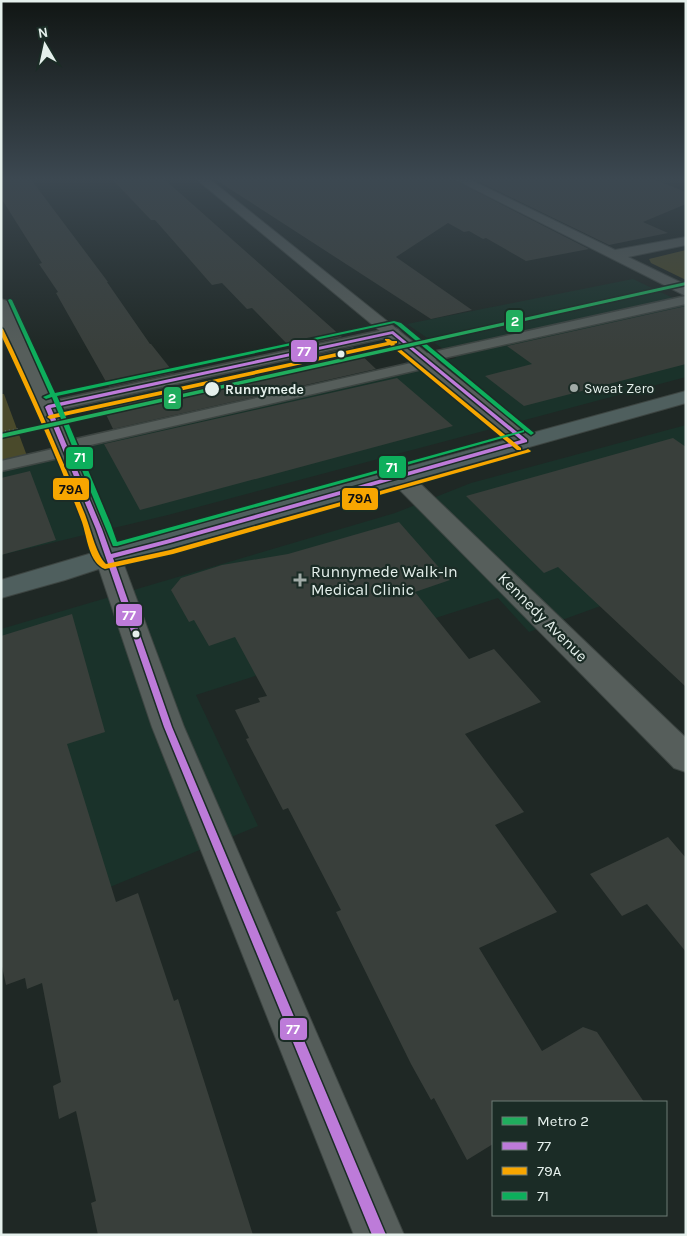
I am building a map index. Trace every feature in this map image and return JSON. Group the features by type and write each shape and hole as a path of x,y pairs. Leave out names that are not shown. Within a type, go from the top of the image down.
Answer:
{"main road":[{"path":"1,589 108,557 168,542 686,397"}],"street":[{"path":"274,236 525,441"},
{"path":"575,236 686,291"},
{"path":"614,255 686,241"},
{"path":"1,304 48,407 99,529 168,727 380,1235"},
{"name":"Kennedy Avenue","path":"399,476 686,759"}],"lane":[{"path":"1,466 65,448 686,300"},
{"path":"48,407 393,332"}],"path":[{"path":"1,432 20,429"}],"shaded area":[{"path":"686,250 686,280 651,263 649,259"},
{"path":"633,279 686,304 686,377 168,515 1,555 1,462 456,358 407,324"},
{"path":"1,394 4,394 27,456 1,462"},
{"path":"686,425 686,575 529,632 498,598 196,695 258,826 1,932 1,629 395,513 471,483"}],"building":[{"path":"25,236 73,236 108,282 150,344 174,373 109,387 56,293 58,292 39,264 42,263"},
{"path":"169,236 228,236 342,337 291,348 252,308 247,309 222,283 212,285"},
{"path":"302,236 429,236 396,257 472,310 431,319"},
{"path":"477,236 563,236 589,249 526,261 486,238 483,239"},
{"path":"590,236 655,236 609,245"},
{"path":"686,306 686,364 524,406 485,376 532,364 507,346"},
{"path":"353,347 376,369 113,429 100,402 303,360 301,358"},
{"path":"397,378 453,426 140,510 104,444"},
{"path":"673,438 686,447 686,687 558,567 544,573 466,496"},
{"path":"30,471 56,540 1,555 1,478"},
{"path":"399,522 450,580 415,592 469,659 494,649 541,702 465,734 524,812 495,825 557,912 479,948 542,1051 583,1027 597,1032 643,1101 492,1101 492,1145 467,1160 434,1098 431,1100 411,1064 336,912 341,910 288,808 283,810 246,739 249,738 235,710 260,702 258,698 267,696 235,637 209,646 194,620 189,622 171,590 181,578 222,565 288,554"},
{"path":"72,614 105,732 67,744 116,902 138,893 174,1001 178,999 253,1235 98,1235 91,1203 96,1201 76,1111 59,1119 53,1086 61,1082 42,983 27,989 25,978 6,985 1,962 1,636"},
{"path":"668,837 686,858 686,952 647,904 622,916 590,874"}],"metro line":[{"name":"2","path":"1,436 686,283"}],"transit line":[{"name":"71","path":"10,300 57,403 115,545 522,431"},
{"name":"71","path":"46,397 394,322 399,324 531,433"},
{"name":"79A","path":"1,329 65,473 98,560 105,567 171,552 528,451"},
{"name":"77","path":"48,407 393,332 525,441"},
{"name":"79A","path":"387,340 519,449"},
{"name":"79A","path":"50,417 395,342"},
{"name":"77","path":"48,407 99,529 168,727 379,1235"},
{"name":"77","path":"108,557 168,542 525,441"}],"place":[{"name":"Sweat Zero","path":"574,388"},
{"name":"Runnymede","path":"212,389"},
{"name":"Runnymede Walk-In Medical Clinic","path":"300,580"}]}
